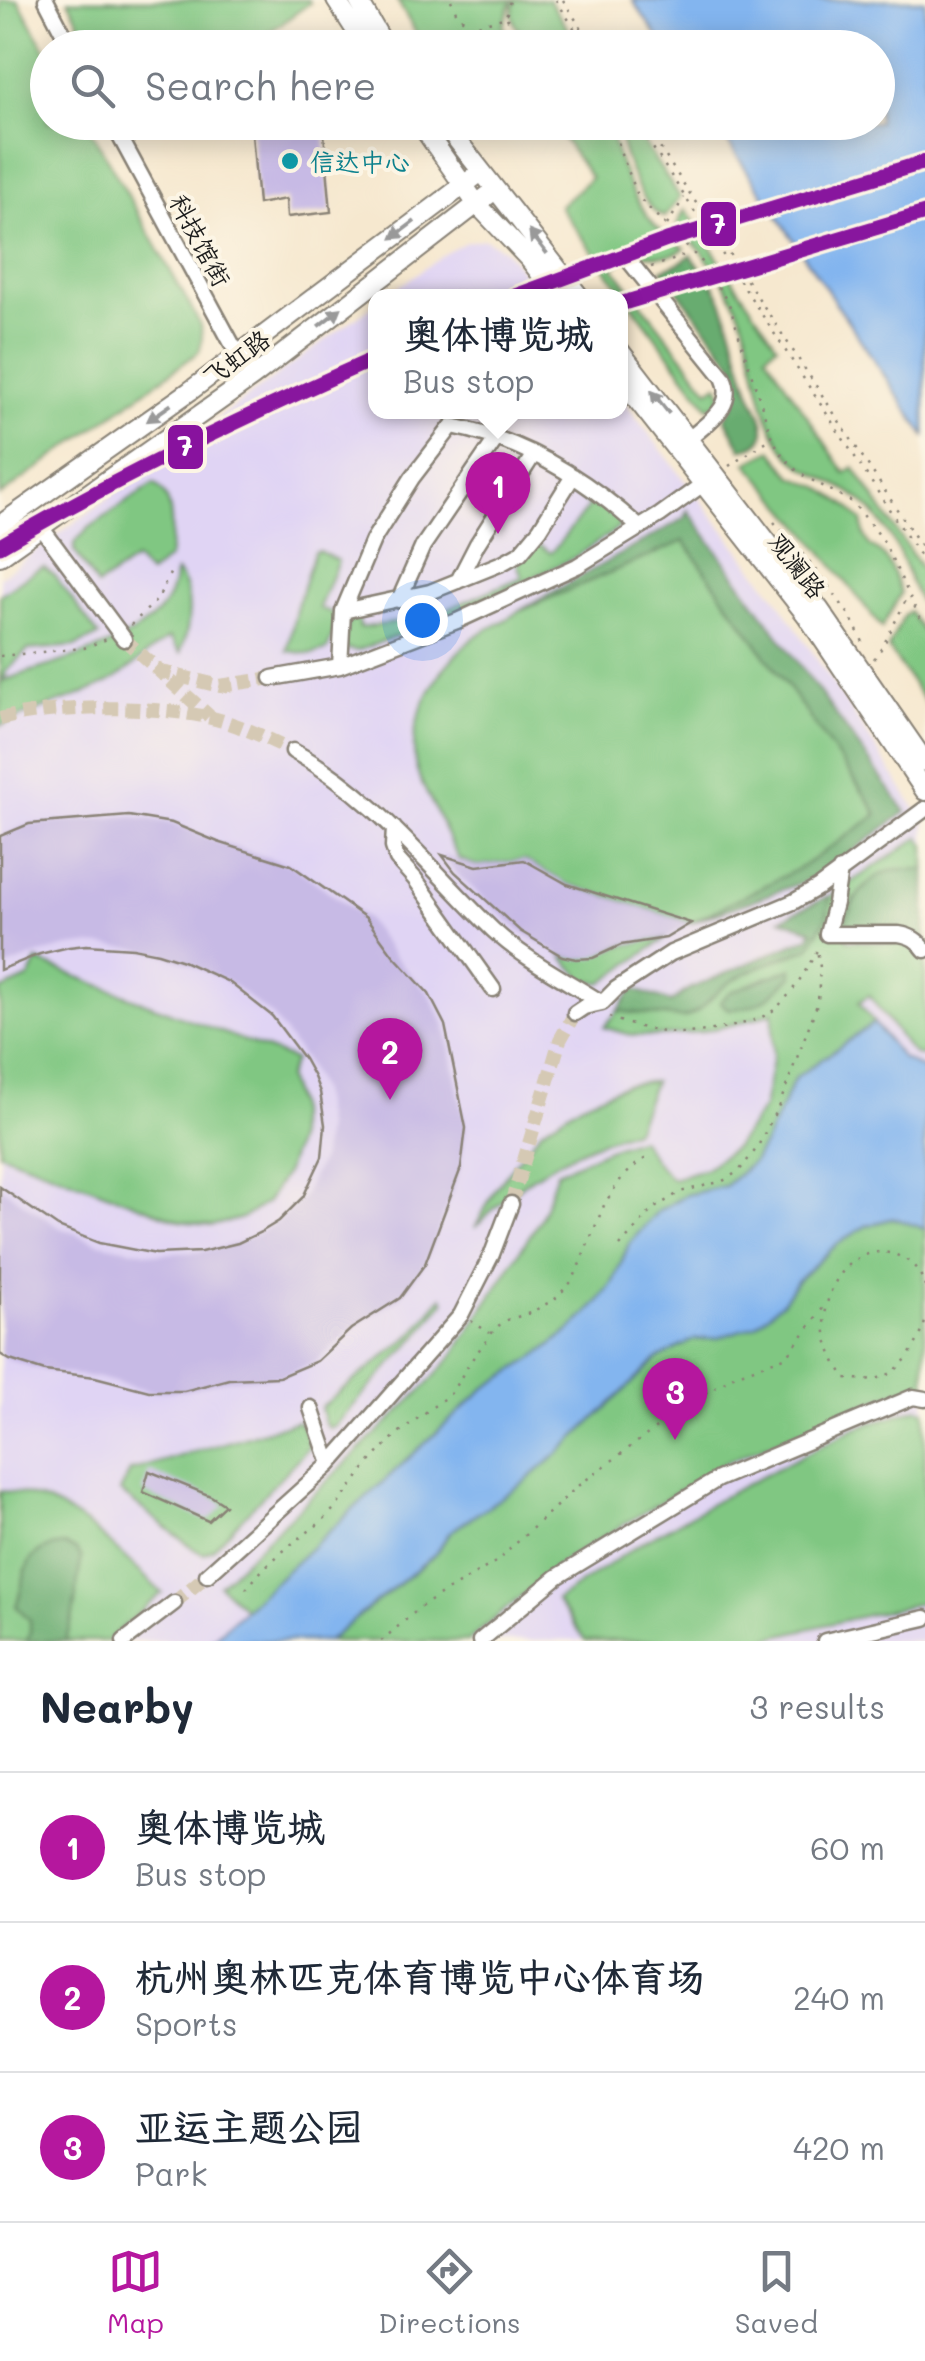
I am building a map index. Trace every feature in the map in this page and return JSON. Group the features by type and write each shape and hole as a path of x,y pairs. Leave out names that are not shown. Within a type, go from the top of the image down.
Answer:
{"main road":[{"path":"336,0 355,30"},
{"path":"358,0 376,30"},
{"path":"432,140 476,202 553,289"},
{"path":"457,140 573,289"},
{"name":"飞虹路","path":"0,525 238,356 481,172"},
{"name":"飞虹路","path":"0,556 254,377 495,190"},
{"name":"观澜路","path":"628,361 820,610 925,762"},
{"name":"观澜路","path":"628,388 807,616 925,790"}],"street":[{"path":"46,0 62,30"},
{"name":"科技馆街","path":"122,140 238,356 254,377"},
{"path":"630,262 728,388 721,411 689,440"},
{"path":"340,666 343,612 374,540 412,478 452,426 534,454 572,476 640,527"},
{"path":"399,600 423,546 496,439"},
{"path":"458,580 534,454"},
{"path":"343,612 430,592 502,563 520,552 540,529 572,476"},
{"path":"272,678 340,666 457,621 577,566 703,484"},
{"path":"40,527 123,636"},
{"path":"293,752 321,766 360,796 496,933 602,1002"},
{"path":"579,1010 602,1002 671,953 794,902 925,809"},
{"path":"394,828 396,860 415,879 492,988"},
{"path":"840,870 826,934 898,934 910,936 925,950"},
{"path":"207,1575 330,1464 461,1314 492,1254 511,1204"},
{"path":"480,1641 557,1577 718,1479 914,1397 925,1398"},
{"path":"311,1408 330,1464"},
{"path":"124,1641 174,1603"},
{"path":"825,1641 925,1618"}],"path":[{"path":"451,0 457,14 471,27 506,16"},
{"path":"510,0 506,16 513,30"},
{"path":"556,0 575,30"},
{"path":"563,0 582,30"},
{"path":"618,140 639,198 702,262 729,304 756,393 772,438 783,456 799,474 852,502 883,540 925,624"},
{"path":"648,140 925,564"},
{"path":"655,140 925,552"},
{"path":"666,227 685,197"},
{"path":"650,268 691,250"},
{"path":"729,466 772,438"},
{"path":"0,656 84,648 123,636 158,599 173,567"},
{"path":"873,660 909,594"},
{"path":"579,1010 634,1027 684,1034 743,1023 773,1011 801,979 826,934"},
{"path":"620,1246 653,1209 680,1192 723,1181 738,1171 757,1148 780,1103 818,1002 817,950"},
{"path":"246,1589 288,1546 329,1515 397,1434 451,1393 472,1358 504,1320 530,1313 556,1299 573,1280 621,1179 651,1155"},
{"path":"381,1641 422,1606 498,1562 579,1485 694,1400 735,1376 787,1356 826,1304 842,1270 860,1256 892,1253 922,1275 925,1287"},
{"path":"826,1304 828,1341 834,1362 846,1378 868,1381 886,1377 902,1365 925,1321"},
{"path":"461,1314 491,1334"}],"shaded area":[{"path":"484,239 505,250 536,289 396,289 443,255 466,242"},
{"path":"368,309 368,419 628,419 628,407 776,597 925,823 925,1641 0,1641 0,577"}],"green space":[{"path":"0,0 18,0 35,30 30,30 30,140 97,140 194,313 202,340 199,352 0,496"},
{"path":"68,0 310,3 273,30 84,30"},
{"path":"397,0 512,0 503,27 506,30 414,30"},
{"path":"515,0 549,0 569,30 519,30 513,8"},
{"path":"564,140 613,140 636,199 667,237 685,248 662,256 636,252 613,267 709,390 718,384 722,393 719,403 708,407 628,299 628,289 621,289 559,206 591,178"},
{"path":"621,140 641,140 680,197 665,217 647,203"},
{"path":"685,209 777,345 766,354 845,473 854,467 925,574 925,611 896,547 871,511 856,496 798,463 780,443 763,403 747,333 735,302 709,261 677,225"},
{"path":"691,255 719,294 763,422 762,439 750,447 742,449 725,418 735,396 728,373 736,367 662,270"},
{"path":"772,450 792,476 820,487 849,507 862,521 870,546 886,559 901,593 882,628 747,463"},
{"path":"154,483 169,507 169,558 149,574 135,560 97,586 74,550 75,542"},
{"path":"577,488 620,522 618,529 572,559 456,614 357,651 346,649 344,639 350,619 358,615 360,628 411,620 410,605 426,600 432,616 522,577 517,563 537,544 551,553 589,506 573,493"},
{"path":"688,510 906,812 818,877 692,922 802,867 877,815 684,541 517,612 685,518"},
{"path":"684,540 877,816 802,867 691,923 567,884 524,860 477,866 459,859 420,780 415,761 416,727 437,679 471,640 517,612"},
{"path":"314,552 338,561 319,608 340,616 327,650 311,654 287,651"},
{"path":"44,567 99,636 76,646 28,650 0,679 0,595"},
{"path":"176,572 186,590 189,611 180,653 169,638 111,681 0,726 0,682 91,652 135,631 166,602"},
{"path":"909,611 925,636 925,702 888,648"},
{"path":"920,837 925,846 925,869 892,870 853,900 843,928 847,940 911,945 925,963 925,1056 909,1049 869,995 859,1002 874,1023 795,1078 753,1162 725,1186 686,1195 629,1244 613,1282 570,1331 483,1390 245,1609 219,1585 452,1357 541,1218 557,1172 640,1138 672,1179 706,1168 735,1147 763,1108 773,1056 773,1012 685,1034 650,1036 604,1027 618,1011 683,1018 737,978 809,948 831,895"},
{"path":"925,869 925,944 843,928 855,900 874,879 893,870"},
{"path":"831,895 826,919 809,948 737,978 690,1015 683,1018 618,1011 633,989 671,1002 689,989 809,937 813,930 781,919"},
{"path":"666,938 602,983 583,979 562,956 588,957"},
{"path":"37,961 294,1060 287,1078 296,1106 296,1140 286,1172 267,1202 243,1218 211,1226 181,1221 0,1153 0,991 29,978"},
{"path":"792,968 792,976 756,1004 728,1009 720,1002 730,992"},
{"path":"654,1082 635,1130 589,1146 548,1167 510,1194 475,1228 496,1188 541,1130 582,1103 625,1085"},
{"path":"894,1218 925,1229 925,1391 903,1389 726,1462 561,1563 468,1641 328,1641 435,1555 450,1532 523,1483 559,1453 656,1360 693,1340 718,1338 781,1303 797,1281 836,1245 866,1226"},
{"path":"442,1297 445,1301 420,1333 329,1428 321,1407 413,1334"},
{"path":"918,1408 925,1410 925,1602 755,1641 585,1641 556,1600 641,1543 730,1493 855,1428"},
{"path":"298,1421 309,1447 213,1549 203,1554 120,1492 130,1471"},
{"path":"0,1491 25,1494 69,1513 108,1542 162,1593 107,1641 0,1641"},
{"path":"64,1545 82,1558 65,1641 27,1641 30,1620 16,1606 28,1565 40,1552"}],"water":[{"path":"632,0 925,0 925,436 726,140 895,140 895,30 653,30"},
{"path":"874,1023 902,1058 925,1070 925,1229 894,1218 866,1226 836,1245 756,1325 718,1338 693,1340 656,1360 559,1453 523,1483 450,1532 435,1554 328,1641 210,1641 483,1390 570,1331 613,1282 629,1244 658,1211 686,1195 725,1186 753,1162 795,1078"}],"building":[{"name":"信达中心","path":"253,140 325,140 331,212 287,217 286,199 258,204"},
{"path":"129,816 172,823 291,865 366,918 429,994 445,1025 466,1128 461,1168 425,1264 400,1298 351,1329 317,1361 279,1377 229,1379 184,1391 149,1391 95,1377 45,1371 0,1354 0,1187 58,1227 99,1243 156,1254 201,1252 238,1243 279,1221 303,1197 322,1157 325,1125 314,1077 272,1016 229,982 158,953 86,945 40,954 0,970 0,836 29,824"},
{"path":"442,855 477,866 524,860 567,884 691,923 666,938 621,945 593,958 562,956 520,931 455,872"},
{"path":"149,1471 225,1505 208,1521 143,1492"}],"tunnel":[{"path":"124,639 209,716"},
{"path":"158,671 220,686 272,678"},
{"path":"0,719 75,709 159,710 228,723 293,751"},
{"path":"511,1204 560,1040 575,1013"},
{"path":"174,1603 207,1575"}],"transit line":[{"name":"7","path":"534,289 667,240 925,162"},
{"name":"7","path":"628,302 925,213"},
{"name":"7","path":"0,546 185,447 368,362"}],"place":[{"name":"信达中心","path":"290,161"},
{"name":"奥体博览城","path":"498,534"},
{"name":"杭州奥林匹克体育博览中心体育场","path":"390,1100"},
{"name":"亚运主题公园","path":"675,1440"}]}
